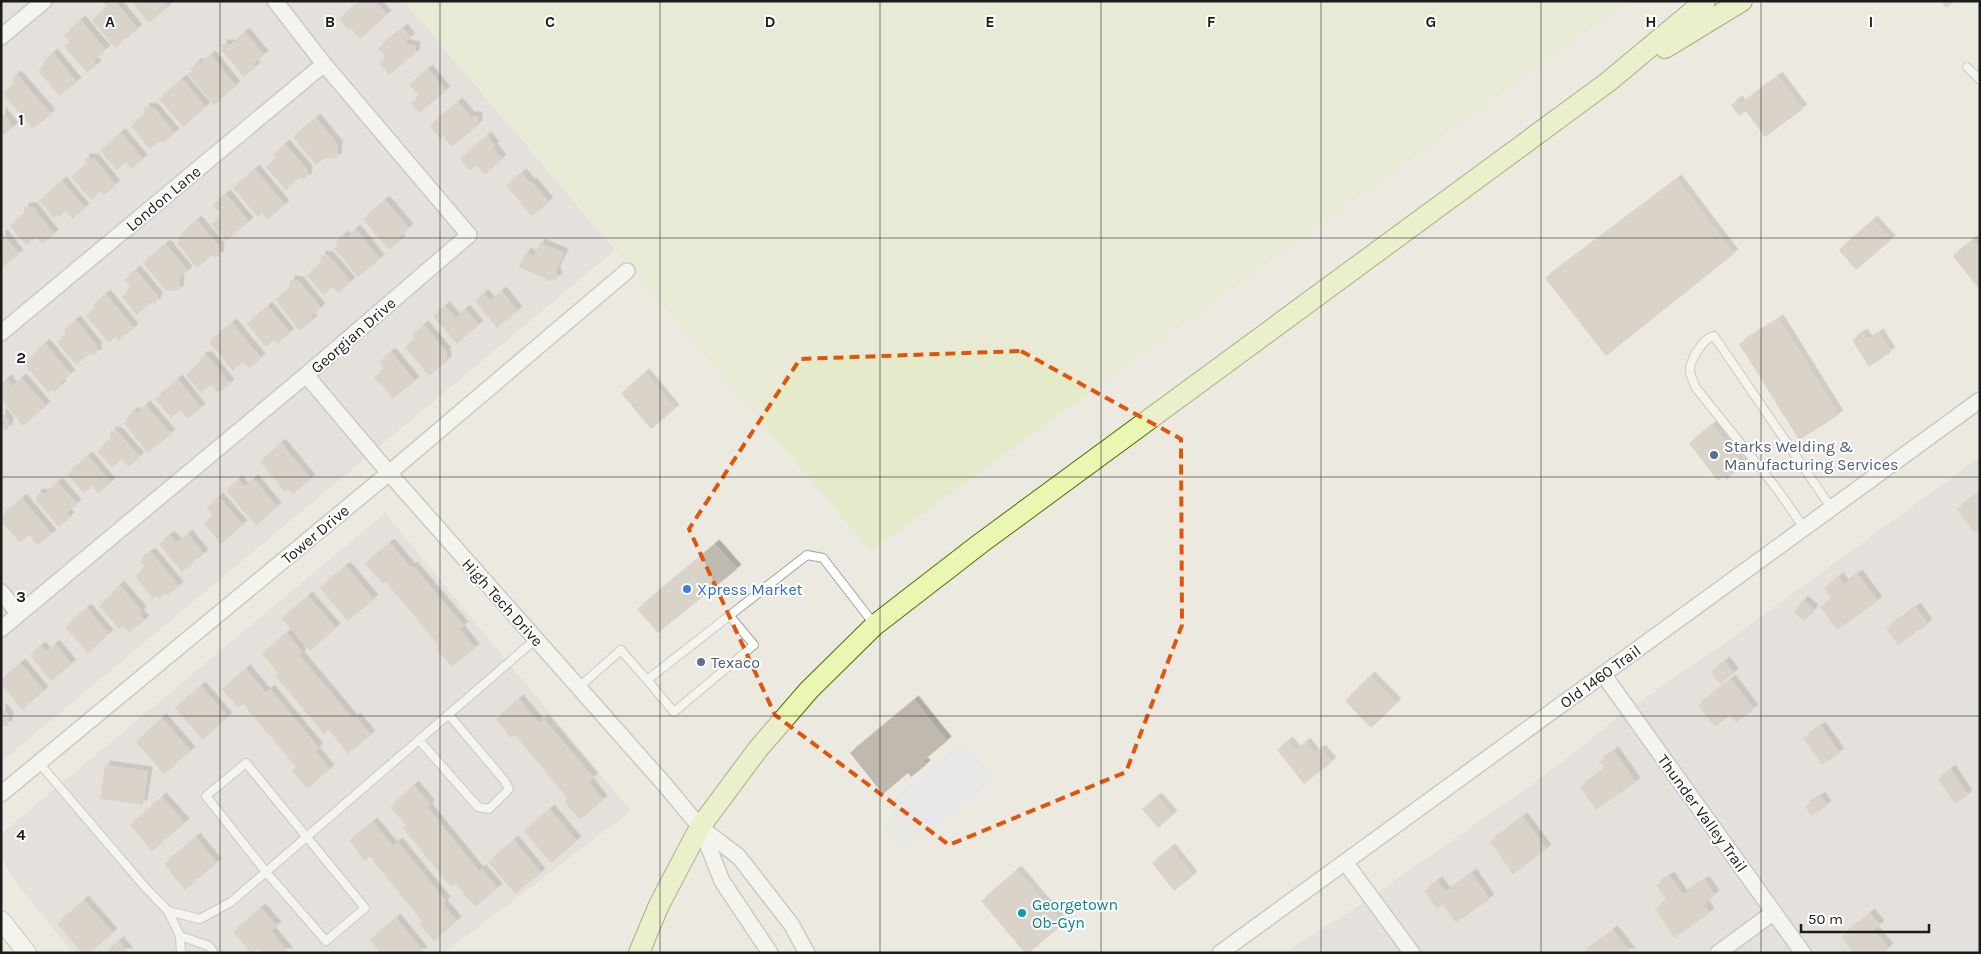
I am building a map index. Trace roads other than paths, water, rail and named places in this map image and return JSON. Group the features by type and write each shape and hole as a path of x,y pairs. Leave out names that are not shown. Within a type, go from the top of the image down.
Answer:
{"main road":[{"path":"639,953 659,905 700,827 758,749 809,690 875,625 981,543 1608,82 1706,1"},
{"path":"1608,82 1742,1"}],"street":[{"path":"1,37 44,1"},
{"name":"Georgian Drive","path":"1,629 306,376 470,234 324,64 276,1"},
{"name":"London Lane","path":"1,333 324,64"},
{"name":"Tower Drive","path":"1,794 389,473 626,271"},
{"name":"High Tech Drive","path":"306,376 700,827 739,857 792,924 808,953"},
{"name":"Old 1460 Trail","path":"1220,953 1980,400"},
{"path":"1,592 19,614"},
{"name":"Thunder Valley Trail","path":"1603,674 1803,953"},
{"name":"High Tech Drive","path":"700,827 722,880 770,953"},
{"path":"1345,862 1412,953"},
{"path":"1718,953 1774,912"},
{"path":"1,920 27,953"}],"lane":[{"path":"1968,67 1980,80"},
{"path":"1804,528 1777,489 1696,388 1690,371 1698,350 1707,337 1714,336 1832,509"},
{"path":"647,680 807,555 823,558 875,625"},
{"path":"579,687 621,650 674,712 754,645 729,615"},
{"path":"168,911 200,919 231,902 536,640"},
{"path":"419,740 478,807 489,809 509,789 504,780 449,714"},
{"path":"39,763 145,887 168,911 180,936 181,953"},
{"path":"246,763 306,837 365,908 326,941 266,872 206,796 246,763"},
{"path":"180,936 209,946 214,953"}],"place":[{"name":"Starks Welding & Manufacturing Services","path":"1714,455"},
{"name":"Xpress Market","path":"687,589"},
{"name":"Texaco","path":"701,662"},
{"name":"Georgetown Ob-Gyn","path":"1022,913"}]}
